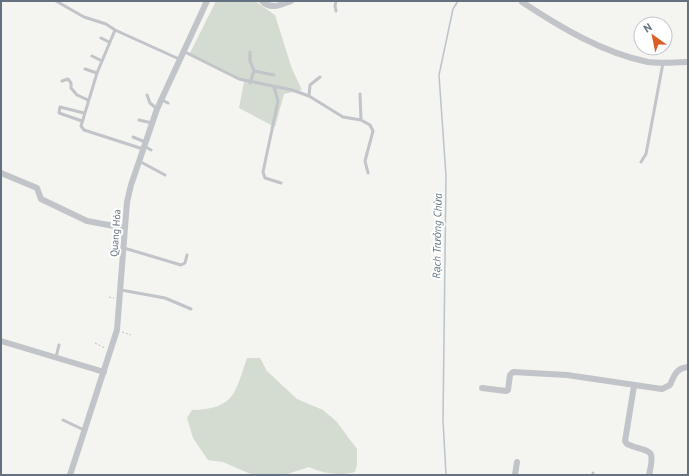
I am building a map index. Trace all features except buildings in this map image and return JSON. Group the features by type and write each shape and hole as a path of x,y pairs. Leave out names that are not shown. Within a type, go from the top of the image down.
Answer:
{"street":[{"name":"Quang Hóa","path":"70,475 86,431 117,330 129,194 157,109 182,51 207,1"},
{"path":"262,1 269,6 291,1"},
{"path":"522,2 541,15 598,45 649,62 688,62"},
{"path":"1,173 37,188 41,199 82,219 125,228"},
{"path":"1,341 37,348 56,357 104,372"},
{"path":"482,388 506,391 510,375 513,372 567,375 634,386 667,388 676,372 680,368 688,366"},
{"path":"634,386 625,441 627,444 646,450 652,455 653,459 649,475"},
{"path":"515,475 517,462"}],"lane":[{"path":"56,1 84,16 106,24 115,30 179,59"},
{"path":"336,1 336,11"},
{"path":"115,30 97,73 81,126 84,130 144,146"},
{"path":"101,38 110,42"},
{"path":"182,51 213,67 250,82 292,90 309,96 343,117 361,120 373,127 365,161 368,173"},
{"path":"250,52 250,60 254,71 250,82"},
{"path":"92,56 102,61"},
{"path":"641,162 646,154 663,63"},
{"path":"85,69 97,73"},
{"path":"254,71 274,75"},
{"path":"309,96 310,85 320,77"},
{"path":"62,81 68,79 71,84 70,88 88,100"},
{"path":"274,87 278,101 263,172 265,178 281,182"},
{"path":"360,94 361,120"},
{"path":"147,96 150,103 157,109"},
{"path":"162,100 168,103"},
{"path":"82,121 59,113 60,107 84,113"},
{"path":"139,120 152,123"},
{"path":"133,136 151,150"},
{"path":"139,161 165,174"},
{"path":"124,248 180,266 185,263 186,255"},
{"path":"121,290 165,298 191,309"},
{"path":"56,357 60,345"},
{"path":"63,420 86,431"}],"path":[{"path":"117,330 131,336"},
{"path":"95,343 111,350"}],"shaded area":[{"path":"216,1 255,1 275,15 292,69 302,90 284,94 275,127 239,108 244,82 189,55"},
{"path":"247,358 260,358 267,371 297,399 323,410 336,421 357,449 357,465 355,472 332,474 309,467 284,475 253,475 223,462 208,460 193,438 187,418 192,410 206,409 217,406 231,397 236,390"}],"waterway":[{"name":"Rạch Trưởng Chừa","path":"446,475 443,420 446,176 439,75 453,9 458,1"}]}
